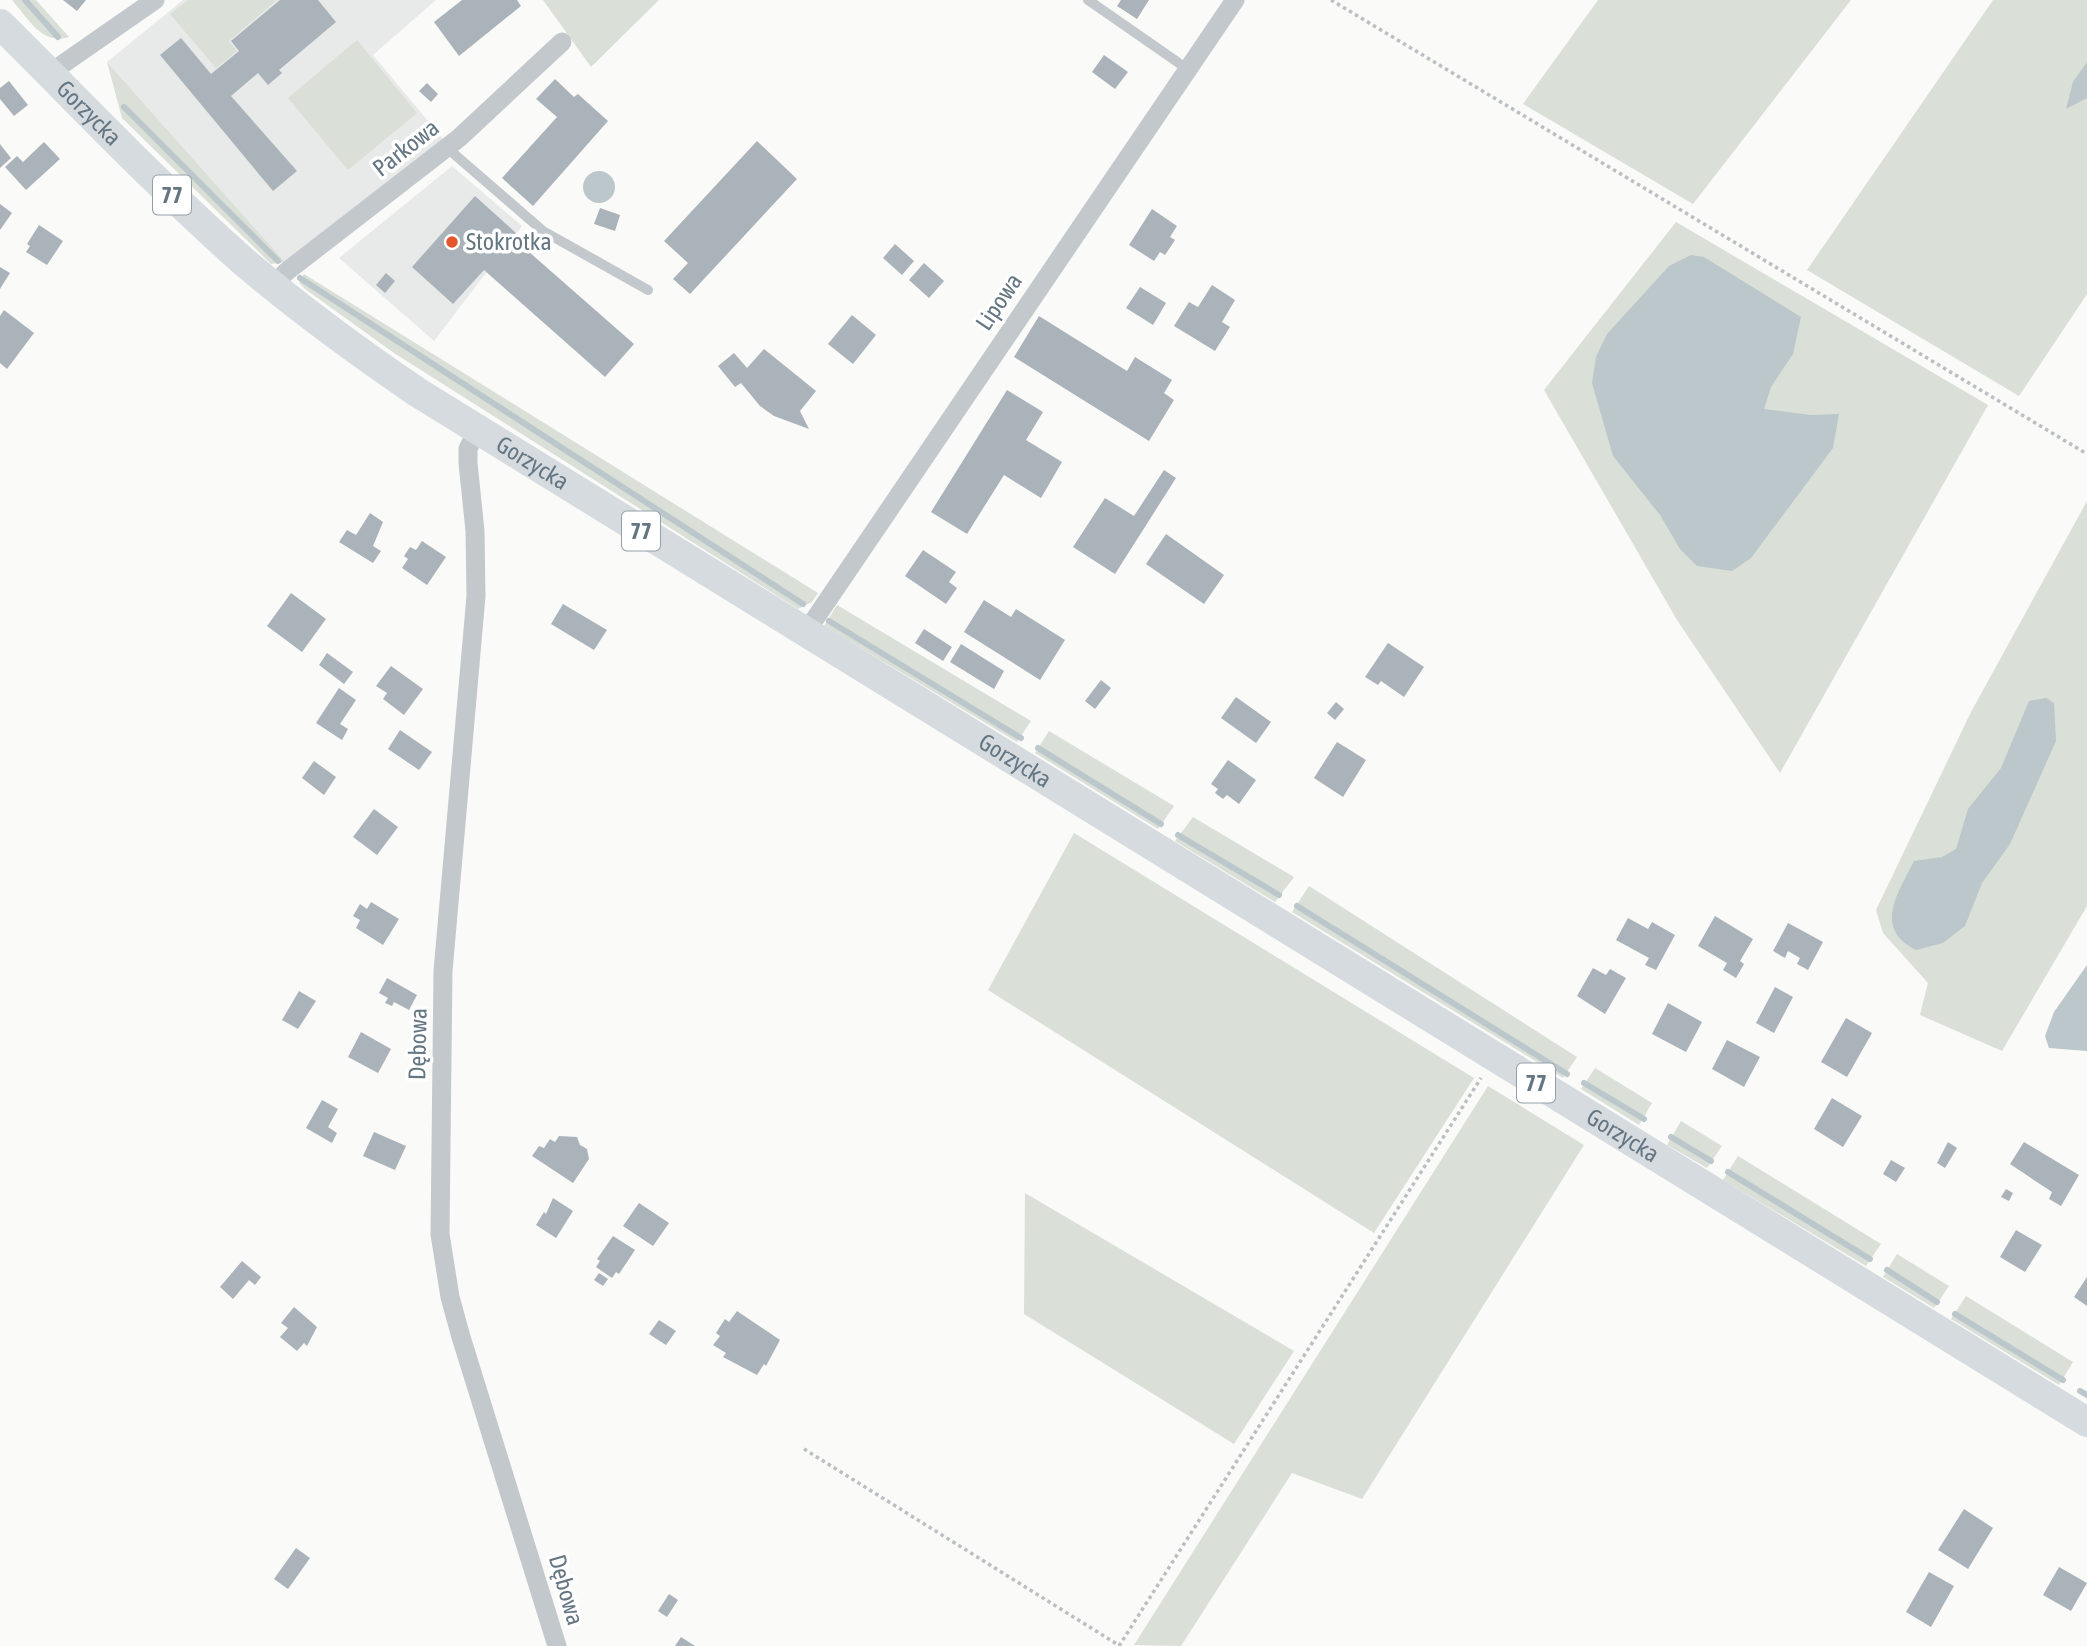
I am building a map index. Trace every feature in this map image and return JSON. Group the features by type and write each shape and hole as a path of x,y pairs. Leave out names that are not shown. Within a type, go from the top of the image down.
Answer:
{"main road":[{"name":"Gorzycka","path":"0,23 196,218 274,286 372,361 477,430 2087,1422"}],"street":[{"path":"50,73 155,0"},
{"name":"Lipowa","path":"806,632 1186,68 1235,0"},
{"name":"Parkowa","path":"274,286 286,272 446,147 562,42"},
{"name":"Dębowa","path":"477,430 468,449 475,531 476,596 443,971 440,1234 461,1338 557,1646"}],"lane":[{"path":"1088,0 1186,68"},
{"path":"446,147 543,232 648,290"}],"path":[{"path":"1331,0 2087,454"},
{"path":"804,1449 1120,1646 1495,1057"}],"shaded area":[{"path":"12,0 36,0 69,37 59,39 43,34"},
{"path":"183,0 436,0 373,55 443,139 285,262 107,62"},
{"path":"188,0 277,0 229,41 237,51 216,68 170,14"},
{"path":"543,0 659,0 591,67"},
{"path":"1598,0 1851,0 1693,204 1523,104"},
{"path":"1993,0 2087,0 2087,294 2019,396 1807,270"},
{"path":"357,40 417,113 348,170 288,98"},
{"path":"107,62 285,262 271,264 122,118"},
{"path":"2087,62 2087,98 2066,109 2073,82"},
{"path":"452,166 522,226 434,341 339,258"},
{"path":"599,171 610,176 615,187 610,198 599,203 588,198 583,187 588,176"},
{"path":"1676,222 1988,405 1780,773 1677,620 1544,390"},
{"path":"1691,255 1704,257 1801,317 1793,354 1771,387 1764,409 1810,415 1839,414 1833,448 1751,558 1732,571 1697,566 1680,549 1660,515 1613,456 1592,383 1596,357 1607,334 1669,266"},
{"path":"304,274 818,593 812,602 798,609 394,353 305,289 299,282"},
{"path":"2087,501 2087,906 2002,1051 1920,1015 1928,983 1883,933 1876,910 1971,712"},
{"path":"837,605 1031,721 1017,742 824,626"},
{"path":"2046,698 2054,703 2056,741 2010,844 1982,883 1965,926 1943,943 1916,950 1895,931 1892,920 1896,897 1914,861 1942,857 1956,849 1968,809 2001,768 2029,701"},
{"path":"1049,731 1174,806 1158,829 1035,753"},
{"path":"1193,817 1294,877 1275,902 1175,841"},
{"path":"1074,833 1474,1078 1374,1233 988,990"},
{"path":"1309,886 1577,1057 1563,1078 1292,912"},
{"path":"2087,965 2087,1051 2049,1048 2045,1036 2054,1012"},
{"path":"1595,1068 1652,1103 1639,1125 1581,1089"},
{"path":"1488,1086 1584,1145 1362,1499 1292,1473 1181,1646 1134,1645"},
{"path":"1681,1121 1722,1146 1707,1168 1667,1145"},
{"path":"1738,1156 1881,1244 1866,1266 1723,1180"},
{"path":"1025,1193 1294,1351 1234,1444 1024,1314"},
{"path":"1897,1254 1949,1286 1934,1308 1883,1277"},
{"path":"1966,1296 2073,1362 2059,1385 1951,1319"}],"building":[{"path":"63,0 86,0 77,11"},
{"path":"280,0 318,0 336,22 279,70 282,73 268,85 258,73 231,96 297,171 273,191 160,55 181,38 211,74 239,51 231,41"},
{"path":"462,0 517,0 521,6 459,56 434,22"},
{"path":"1121,0 1149,0 1137,19 1117,6"},
{"path":"1104,55 1128,72 1115,89 1092,72"},
{"path":"555,79 574,97 578,94 608,121 533,206 502,178 557,117 536,99"},
{"path":"9,81 28,105 14,116 0,99 0,88"},
{"path":"427,83 438,94 431,102 419,91"},
{"path":"757,141 797,179 690,294 673,279 688,263 664,241"},
{"path":"44,142 60,159 26,190 5,167 17,156 23,162"},
{"path":"0,144 11,158 0,168"},
{"path":"475,196 516,233 512,237 634,344 605,377 484,270 453,304 412,267"},
{"path":"0,204 12,213 0,230"},
{"path":"600,208 620,215 615,231 594,224"},
{"path":"1152,209 1177,226 1170,237 1175,240 1165,255 1160,252 1154,261 1129,245"},
{"path":"39,225 63,241 47,265 26,252 30,246 27,244"},
{"path":"895,244 914,261 902,275 883,258"},
{"path":"924,263 944,281 929,298 909,280"},
{"path":"0,267 10,273 0,289"},
{"path":"386,273 395,281 385,293 376,285"},
{"path":"1212,285 1235,300 1222,322 1230,327 1215,351 1174,326 1189,302 1198,307"},
{"path":"1140,287 1166,303 1153,325 1126,308"},
{"path":"4,310 34,333 7,369 0,363 0,316"},
{"path":"852,315 876,335 853,364 828,344"},
{"path":"1039,316 1127,371 1135,357 1172,380 1164,393 1174,400 1149,441 1014,357"},
{"path":"764,349 816,391 800,411 809,429 774,416 760,406 741,383 735,387 718,366 734,353 747,368"},
{"path":"1007,390 1043,412 1026,440 1062,462 1041,498 1004,475 967,534 931,512"},
{"path":"1164,470 1176,478 1115,574 1073,547 1105,498 1134,516"},
{"path":"370,513 383,522 373,546 381,551 373,563 339,542 347,530 356,535"},
{"path":"1166,534 1224,575 1204,604 1146,564"},
{"path":"422,541 446,557 427,585 402,568 408,559 404,556 410,547 416,550"},
{"path":"923,550 956,572 949,582 957,588 946,604 905,576"},
{"path":"291,593 326,619 302,652 267,626"},
{"path":"984,600 1011,617 1016,609 1065,640 1040,680 964,632"},
{"path":"563,604 607,630 594,650 551,624"},
{"path":"924,629 952,647 943,661 915,643"},
{"path":"1388,643 1424,667 1404,697 1381,681 1378,685 1365,677"},
{"path":"961,644 1004,671 994,689 950,662"},
{"path":"327,653 353,672 344,684 319,665"},
{"path":"391,666 423,689 404,715 383,699 387,693 376,686"},
{"path":"1101,680 1111,688 1095,709 1085,701"},
{"path":"339,688 356,700 340,724 348,729 342,740 316,723"},
{"path":"1236,697 1271,722 1256,743 1221,718"},
{"path":"1336,702 1344,709 1335,720 1327,713"},
{"path":"400,730 432,752 419,770 388,749"},
{"path":"1337,742 1366,760 1343,797 1314,778"},
{"path":"1228,760 1256,780 1239,804 1227,795 1223,799 1215,793 1218,789 1211,784"},
{"path":"314,761 336,777 324,795 302,778"},
{"path":"374,809 398,827 377,855 353,837"},
{"path":"371,902 399,919 383,945 356,928 360,920 353,916 360,904 367,909"},
{"path":"1715,916 1753,939 1740,961 1744,964 1736,978 1723,970 1727,963 1698,946"},
{"path":"1628,918 1648,929 1652,922 1675,935 1656,970 1645,965 1649,958 1616,940"},
{"path":"1788,923 1823,942 1808,970 1797,964 1800,958 1788,951 1785,958 1773,951"},
{"path":"1593,968 1606,975 1610,969 1626,978 1605,1014 1577,996"},
{"path":"387,978 417,995 409,1010 394,1002 392,1006 385,1003 388,998 379,993"},
{"path":"1775,987 1793,997 1774,1033 1756,1023"},
{"path":"299,991 316,1001 298,1029 282,1020"},
{"path":"1668,1003 1702,1022 1686,1052 1652,1034"},
{"path":"1846,1018 1872,1033 1847,1077 1821,1062"},
{"path":"361,1032 391,1049 378,1073 348,1057"},
{"path":"1727,1040 1760,1057 1744,1087 1712,1069"},
{"path":"1832,1098 1862,1116 1843,1147 1814,1129"},
{"path":"322,1100 338,1109 328,1127 337,1133 332,1143 306,1128"},
{"path":"374,1132 406,1146 395,1170 363,1156"},
{"path":"559,1136 577,1137 580,1145 587,1149 589,1159 573,1183 532,1156 539,1146 544,1148 550,1139 555,1142"},
{"path":"1948,1142 1957,1148 1945,1168 1937,1163"},
{"path":"2024,1142 2079,1175 2061,1206 2049,1199 2052,1192 2010,1164"},
{"path":"1891,1160 1905,1168 1896,1182 1883,1174"},
{"path":"2006,1189 2013,1193 2009,1201 2001,1197"},
{"path":"553,1198 573,1211 556,1238 536,1225 544,1212 546,1214"},
{"path":"639,1203 669,1223 653,1246 623,1226"},
{"path":"2016,1230 2042,1245 2025,1272 2000,1257"},
{"path":"613,1236 635,1250 619,1274 616,1272 612,1278 596,1267 600,1261 597,1259"},
{"path":"242,1261 261,1277 255,1285 249,1280 233,1299 220,1287"},
{"path":"599,1273 608,1279 603,1286 594,1280"},
{"path":"2087,1277 2087,1306 2074,1297"},
{"path":"294,1307 317,1327 307,1346 304,1343 297,1351 280,1337 288,1328 281,1323"},
{"path":"737,1311 780,1340 766,1366 764,1364 757,1375 723,1357 726,1353 713,1345 720,1336 716,1333 725,1319 729,1322"},
{"path":"659,1320 676,1331 666,1345 649,1334"},
{"path":"1964,1509 1993,1528 1968,1569 1938,1550"},
{"path":"296,1548 310,1558 288,1589 274,1579"},
{"path":"2059,1567 2087,1583 2071,1611 2043,1595"},
{"path":"1929,1572 1954,1586 1931,1627 1906,1612"},
{"path":"669,1594 678,1600 667,1617 658,1611"},
{"path":"681,1637 695,1646 675,1646"}],"waterway":[{"path":"25,0 58,37"},
{"path":"124,107 278,261"},
{"path":"300,278 803,604"},
{"path":"829,621 1021,738"},
{"path":"1038,748 1161,824"},
{"path":"1178,835 1279,895"},
{"path":"1297,906 1567,1074"},
{"path":"1584,1083 1644,1119"},
{"path":"1671,1137 1711,1161"},
{"path":"1728,1172 1870,1259"},
{"path":"1887,1270 1937,1302"},
{"path":"1955,1314 2063,1380"},
{"path":"2080,1391 2087,1395"}],"place":[{"name":"Stokrotka","path":"452,242"}]}
